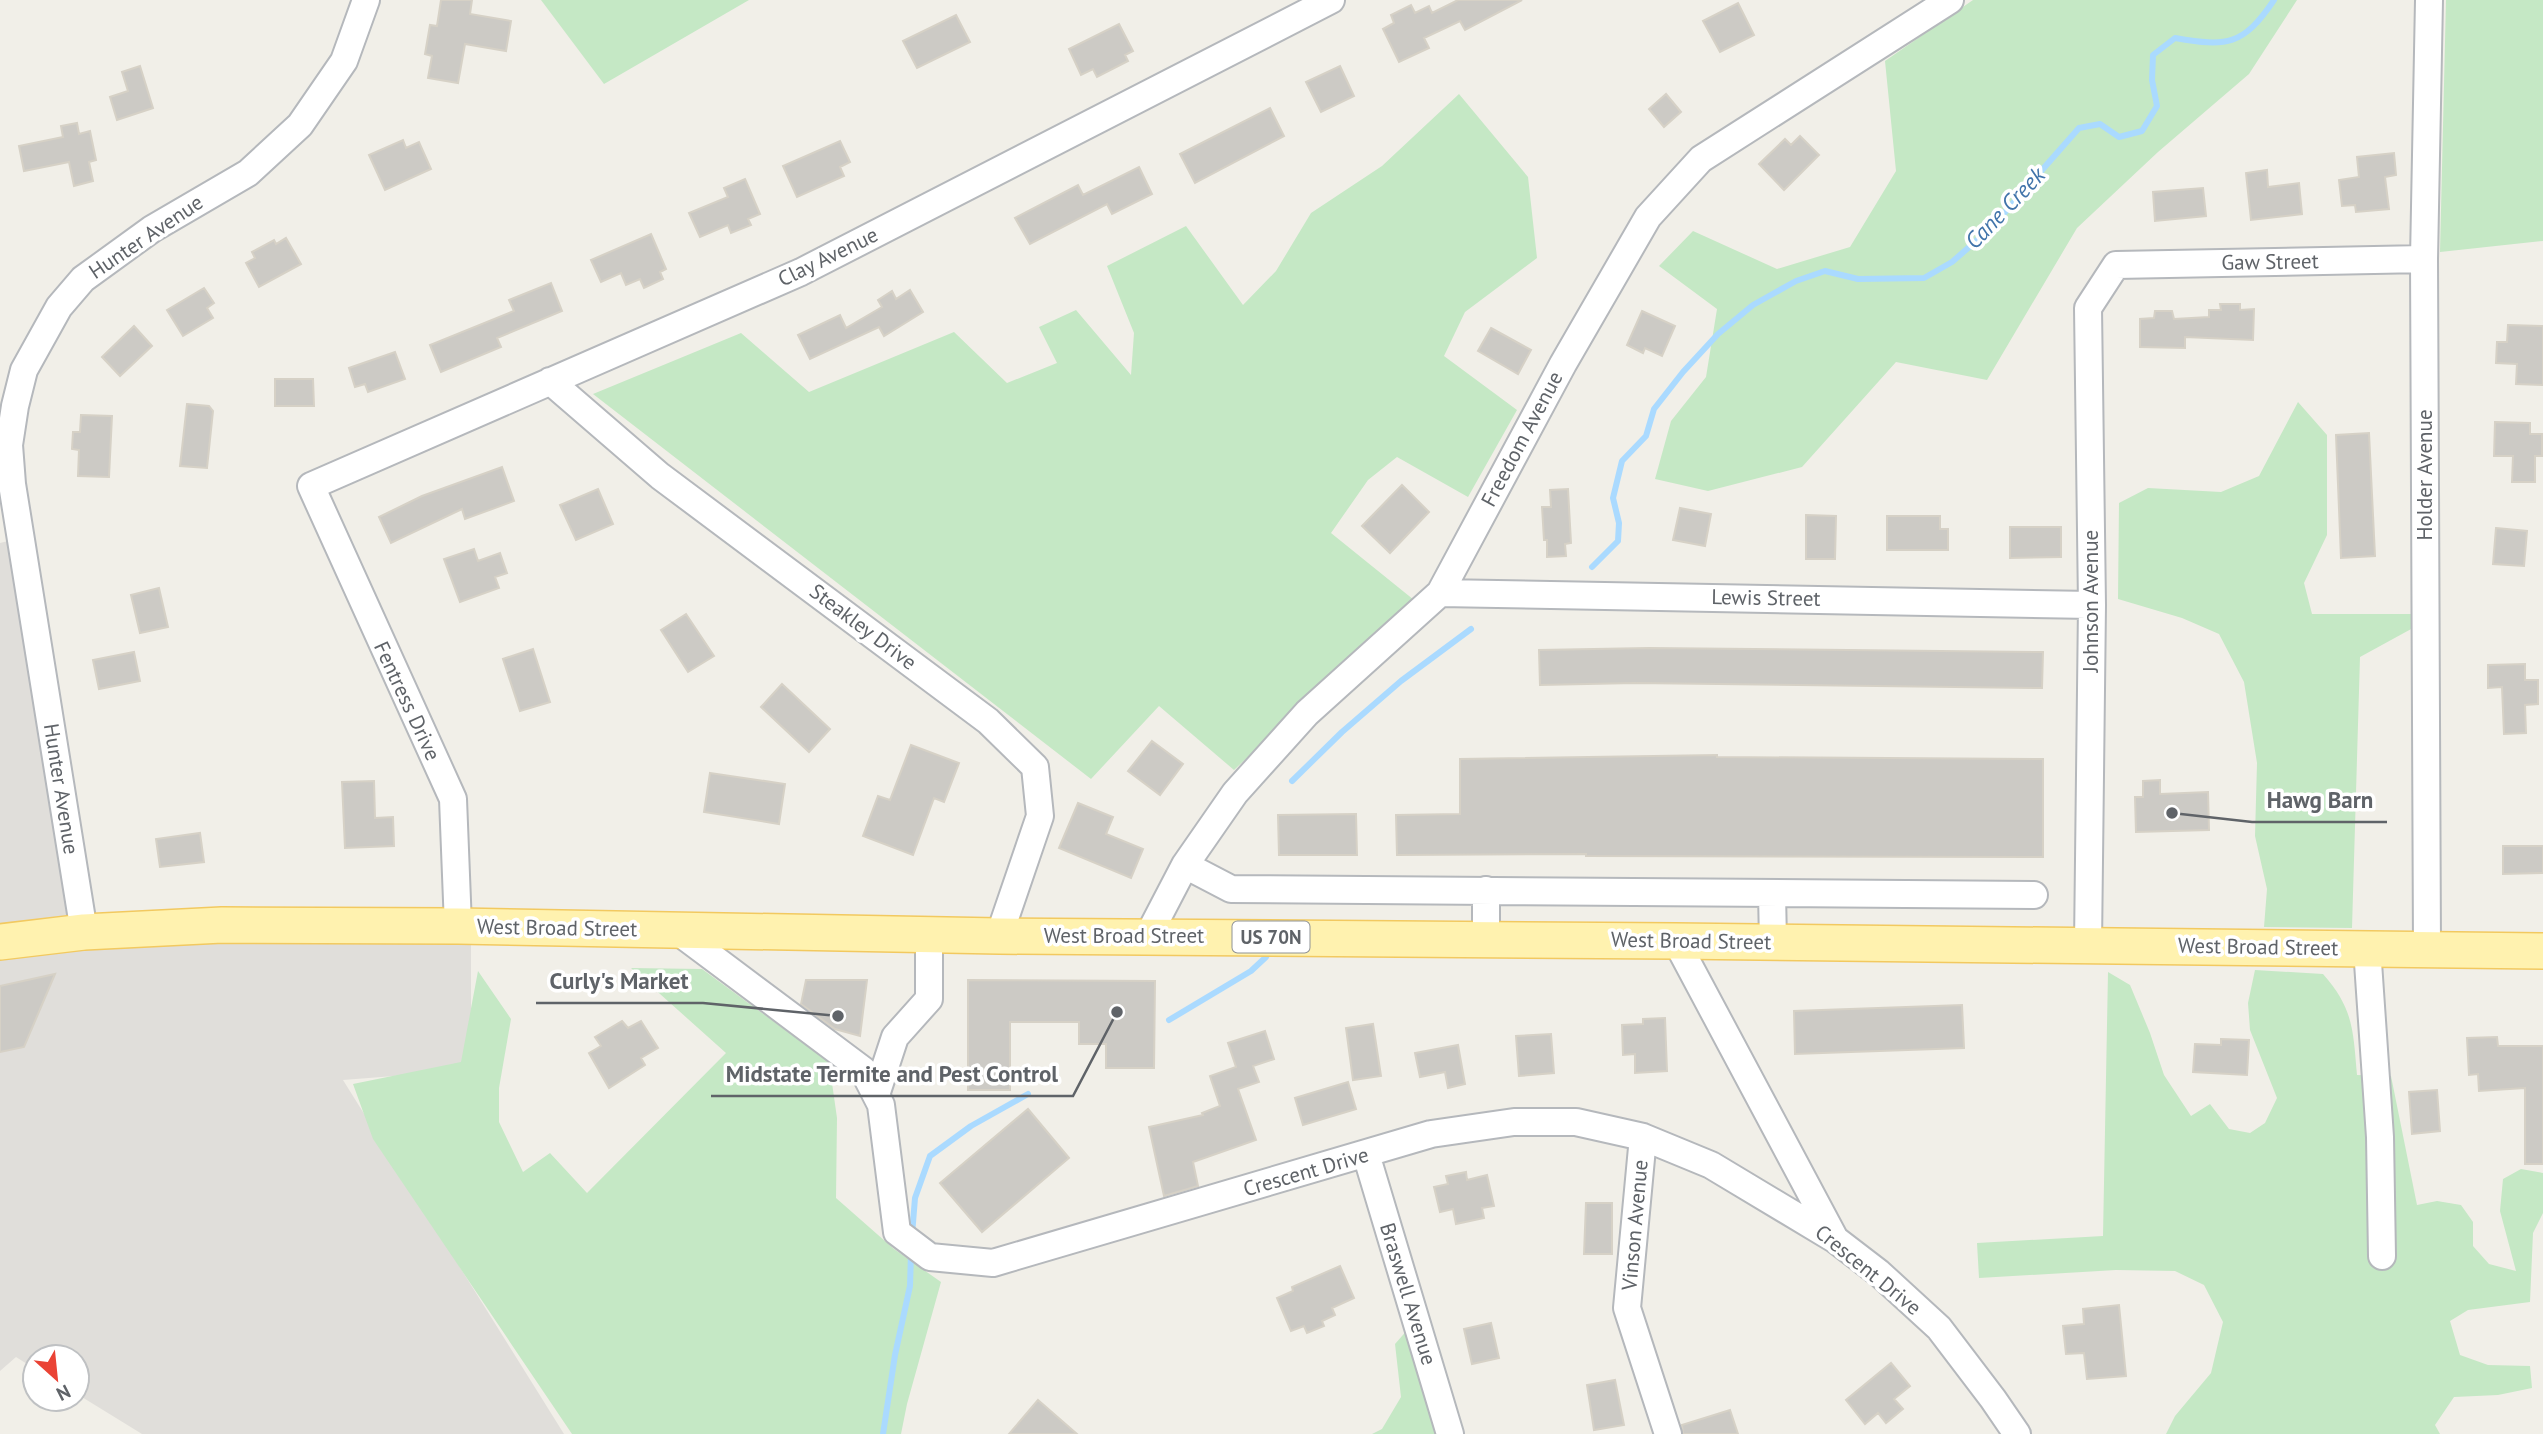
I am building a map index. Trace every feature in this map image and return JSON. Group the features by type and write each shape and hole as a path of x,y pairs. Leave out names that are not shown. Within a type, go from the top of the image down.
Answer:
{"main road":[{"name":"West Broad Street","path":"0,942 84,932 222,925 458,926 999,936 2543,951"}],"street":[{"name":"Hunter Avenue","path":"84,932 12,484 9,445 24,370 59,307 83,279 152,229 248,173 300,125 344,61 366,0"},
{"name":"Clay Avenue","path":"311,486 801,272 1331,0"},
{"name":"Freedom Avenue","path":"1148,936 1185,865 1235,793 1307,713 1440,593 1563,363 1648,217 1702,159 1950,0"},
{"name":"Holder Avenue","path":"2427,949 2424,259 2429,0"},
{"name":"Gaw Street","path":"2116,265 2424,259"},
{"name":"Johnson Avenue","path":"2088,945 2092,605 2088,308 2116,265"},
{"name":"Steakley Drive","path":"550,381 660,476 988,721 1035,768 1040,816 999,936"},
{"name":"Fentress Drive","path":"311,486 453,799 458,926"},
{"name":"Lewis Street","path":"1440,593 2092,605"},
{"path":"1185,865 1231,889 2035,895"},
{"path":"1486,891 1486,940"},
{"path":"1772,893 1773,942"},
{"name":"Crescent Drive","path":"676,930 863,1070 881,1105 897,1232 930,1257 993,1263 1432,1134 1514,1122 1576,1122 1643,1137 1711,1165 1836,1240 1879,1273 1939,1328 2017,1434"},
{"path":"876,1095 895,1037 929,999 929,935"},
{"path":"1676,941 1836,1240"},
{"path":"2367,948 2380,1137 2382,1256"},
{"path":"847,1058 895,1037"},
{"name":"Vinson Avenue","path":"1643,1137 1627,1308 1668,1434"},
{"name":"Braswell Avenue","path":"1366,1154 1450,1434"}],"shaded area":[{"path":"8,541 76,949 249,942 471,944 471,1070 343,1080 564,1434 142,1434 91,1403 91,1343 21,1343 21,1360 16,1357 0,1371 0,543"}],"green space":[{"path":"541,0 749,0 604,84"},
{"path":"1973,0 2297,0 2249,74 2158,152 2077,228 1987,380 1896,362 1802,467 1708,491 1655,479 1671,421 1706,377 1717,309 1659,266 1693,231 1777,269 1850,247 1896,171 1885,61"},
{"path":"2446,0 2543,0 2543,241 2440,252"},
{"path":"1459,94 1528,177 1537,258 1465,312 1444,356 1517,410 1468,497 1397,457 1368,480 1331,533 1414,600 1234,770 1159,706 1091,779 593,394 741,333 809,392 954,332 1007,383 1057,363 1039,327 1076,310 1131,375 1134,333 1107,266 1186,226 1243,305 1276,271 1311,213 1382,166"},
{"path":"2298,402 2327,435 2327,535 2304,583 2312,614 2413,614 2413,628 2360,657 2352,928 2264,927 2267,889 2255,836 2257,763 2244,682 2219,634 2182,618 2118,599 2119,503 2148,488 2221,492 2259,476"},
{"path":"631,968 702,969 829,1062 837,1118 836,1198 894,1249 941,1282 901,1434 572,1434 373,1139 353,1084 461,1062 478,971 511,1019 499,1088 499,1122 523,1172 550,1153 587,1193 726,1053"},
{"path":"2255,970 2323,974 2341,998 2350,1021 2357,1075 2391,1076 2417,1205 2437,1201 2461,1205 2473,1222 2473,1246 2489,1264 2516,1271 2500,1211 2503,1179 2521,1169 2543,1173 2543,1213 2533,1233 2530,1302 2468,1310 2450,1321 2460,1355 2488,1365 2530,1366 2532,1388 2498,1395 2454,1397 2435,1425 2440,1434 2166,1434 2175,1416 2211,1373 2223,1322 2204,1285 2175,1271 2116,1270 1979,1278 1977,1243 2103,1236 2108,972 2130,985 2164,1075 2191,1116 2210,1104 2229,1129 2250,1133 2265,1123 2277,1098 2250,1030 2248,1003"},
{"path":"1409,1328 1442,1434 1372,1434 1382,1429 1401,1397 1395,1344"}],"building":[{"path":"441,0 472,0 470,14 511,21 506,51 465,44 458,83 428,78 432,56 425,54 430,25 437,26"},
{"path":"1458,0 1522,0 1465,30 1460,21 1424,38 1429,48 1399,62 1383,29 1394,23 1391,15 1411,5 1415,13 1429,6 1432,13"},
{"path":"1738,3 1754,35 1720,52 1703,21"},
{"path":"956,15 970,42 917,68 903,41"},
{"path":"1119,24 1133,51 1125,55 1128,61 1097,77 1093,69 1081,75 1069,49"},
{"path":"140,66 153,108 117,120 110,97 128,91 122,72"},
{"path":"1340,66 1354,96 1321,112 1306,82"},
{"path":"1666,94 1681,112 1664,127 1649,109"},
{"path":"1270,108 1284,136 1195,183 1180,154"},
{"path":"77,123 79,134 90,131 96,160 89,162 93,181 74,186 69,162 24,171 19,146 63,137 61,126"},
{"path":"1800,136 1819,155 1784,190 1759,164 1785,139 1791,145"},
{"path":"403,140 406,148 419,142 431,169 385,190 369,155"},
{"path":"840,141 850,162 840,167 844,176 797,197 783,166"},
{"path":"2394,153 2396,175 2385,177 2389,209 2356,212 2355,205 2342,206 2339,180 2359,177 2357,157"},
{"path":"1139,167 1152,194 1112,214 1107,204 1030,244 1015,218 1078,185 1083,195"},
{"path":"2267,170 2268,187 2299,183 2302,214 2251,220 2246,173"},
{"path":"745,179 760,214 748,219 751,225 731,233 728,225 700,237 689,213 728,197 724,188"},
{"path":"2203,188 2206,216 2155,221 2153,192"},
{"path":"651,234 666,269 660,272 663,279 644,288 640,279 626,285 621,273 601,282 591,260"},
{"path":"286,238 301,264 259,287 246,263 255,258 252,252 274,240 276,244"},
{"path":"551,283 562,311 497,338 501,347 441,372 430,345 514,311 509,300"},
{"path":"204,288 214,303 207,308 213,318 183,336 167,310"},
{"path":"910,290 923,312 884,336 879,327 810,359 798,335 840,315 846,328 882,307 878,300 892,291 896,299"},
{"path":"2220,304 2240,304 2240,310 2254,309 2253,340 2185,337 2185,348 2140,347 2140,319 2154,318 2155,311 2172,311 2174,319 2209,317 2209,310 2221,310"},
{"path":"1642,311 1675,326 1662,356 1645,348 1643,353 1627,345"},
{"path":"2508,325 2543,326 2543,385 2516,384 2517,364 2496,363 2497,342 2507,342"},
{"path":"134,326 152,346 120,376 102,357"},
{"path":"1491,328 1531,350 1518,374 1478,351"},
{"path":"395,352 405,379 368,392 365,384 355,387 349,368"},
{"path":"275,379 313,379 314,406 275,406"},
{"path":"187,404 209,406 213,411 207,468 180,466"},
{"path":"81,415 112,416 109,477 78,476 79,450 72,449 73,432 80,432"},
{"path":"2495,422 2530,423 2530,434 2542,434 2542,456 2535,456 2535,482 2512,482 2513,456 2494,456"},
{"path":"2369,433 2375,556 2341,558 2336,435"},
{"path":"502,467 514,501 465,519 462,509 391,543 379,517 422,496"},
{"path":"1402,485 1429,512 1390,553 1362,526"},
{"path":"598,489 613,524 576,540 560,505"},
{"path":"1568,489 1571,543 1565,544 1566,556 1547,557 1542,507 1551,507 1550,490"},
{"path":"1680,508 1711,514 1705,546 1673,540"},
{"path":"1806,515 1836,516 1835,559 1806,559"},
{"path":"1887,516 1940,516 1940,529 1948,529 1948,550 1887,550"},
{"path":"2010,527 2061,527 2061,557 2010,558"},
{"path":"2496,528 2527,531 2524,566 2493,564"},
{"path":"474,549 478,561 500,553 507,573 495,577 499,588 460,602 444,559"},
{"path":"159,588 168,627 140,633 131,595"},
{"path":"686,614 714,656 688,672 661,630"},
{"path":"1649,648 2043,652 2042,688 1635,683 1540,685 1539,650"},
{"path":"533,649 550,702 520,711 503,659"},
{"path":"134,652 140,681 99,689 93,660"},
{"path":"2525,664 2525,680 2538,680 2538,704 2525,705 2526,733 2504,734 2502,687 2488,688 2488,665"},
{"path":"782,684 830,729 809,752 761,707"},
{"path":"1152,741 1183,764 1160,795 1128,771"},
{"path":"911,745 959,763 944,802 934,798 913,855 863,836 878,796 890,800"},
{"path":"1717,755 2043,759 2043,857 1397,855 1396,815 1460,814 1460,759"},
{"path":"710,773 785,784 779,824 704,812"},
{"path":"2160,780 2160,794 2208,792 2209,830 2136,832 2135,797 2143,797 2143,781"},
{"path":"374,781 375,818 393,817 394,846 345,848 342,782"},
{"path":"1078,803 1113,817 1106,834 1143,849 1131,878 1059,848"},
{"path":"1356,814 1357,855 1279,855 1278,815"},
{"path":"200,833 204,862 160,867 156,839"},
{"path":"2503,846 2543,846 2543,873 2503,874"},
{"path":"55,974 24,1047 0,1052 0,986"},
{"path":"806,980 867,980 860,1036 835,1029 801,1004"},
{"path":"968,980 1155,981 1154,1068 1106,1068 1106,1044 1079,1044 1079,1022 1010,1022 1010,1090 968,1090"},
{"path":"1962,1005 1964,1048 1795,1054 1794,1011"},
{"path":"1665,1018 1667,1071 1635,1073 1635,1054 1623,1055 1622,1025 1643,1024 1643,1019"},
{"path":"622,1021 628,1028 641,1021 658,1048 641,1058 645,1065 609,1088 589,1053 601,1046 595,1037"},
{"path":"1373,1024 1381,1076 1353,1080 1346,1028"},
{"path":"1265,1031 1274,1059 1253,1066 1259,1082 1238,1089 1256,1140 1193,1162 1198,1186 1164,1196 1149,1127 1203,1115 1202,1113 1220,1106 1210,1076 1236,1067 1228,1043"},
{"path":"1551,1034 1554,1073 1519,1076 1516,1036"},
{"path":"2497,1037 2498,1046 2543,1046 2543,1164 2525,1164 2525,1088 2479,1091 2478,1074 2469,1075 2467,1038"},
{"path":"2221,1039 2249,1040 2247,1075 2193,1072 2195,1044 2221,1045"},
{"path":"1458,1045 1465,1084 1448,1088 1445,1072 1420,1077 1415,1053"},
{"path":"1348,1082 1356,1109 1303,1125 1295,1098"},
{"path":"2437,1090 2440,1131 2412,1134 2409,1092"},
{"path":"1028,1109 1069,1158 982,1232 940,1183"},
{"path":"1466,1172 1467,1180 1487,1175 1494,1206 1482,1208 1484,1218 1456,1224 1453,1209 1440,1212 1434,1187 1448,1184 1446,1176"},
{"path":"1586,1203 1612,1203 1612,1254 1584,1254"},
{"path":"1340,1266 1354,1298 1332,1308 1335,1315 1322,1321 1324,1326 1307,1333 1304,1326 1291,1331 1277,1298 1293,1291 1292,1287"},
{"path":"2119,1305 2126,1376 2087,1379 2084,1353 2066,1354 2063,1326 2084,1324 2083,1309"},
{"path":"1491,1323 1499,1358 1472,1364 1464,1329"},
{"path":"1891,1363 1910,1386 1894,1399 1903,1409 1886,1423 1878,1413 1865,1424 1846,1400"},
{"path":"1615,1380 1624,1425 1594,1430 1587,1385"},
{"path":"1038,1400 1077,1434 1009,1434"},
{"path":"1730,1410 1738,1434 1683,1434 1682,1425"}],"waterway":[{"name":"Cane Creek","path":"1592,567 1618,541 1619,523 1613,498 1622,461 1646,436 1654,409 1718,334 1753,305 1796,281 1825,271 1858,279 1924,278 1952,262 1991,228 2079,128 2100,124 2119,137 2142,131 2157,106 2152,80 2153,55 2175,38 2208,42 2232,40 2253,27 2274,0"},
{"path":"1292,781 1342,732 1401,681 1471,629"},
{"path":"1169,1020 1251,971 1266,957"},
{"path":"912,1235 915,1198 930,1156 971,1126 1028,1094"},
{"path":"883,1434 895,1355 910,1286 911,1253"}],"place":[{"name":"Hawg Barn","path":"2172,813"},
{"name":"Midstate Termite and Pest Control","path":"1117,1012"},
{"name":"Curly's Market","path":"838,1016"}]}
